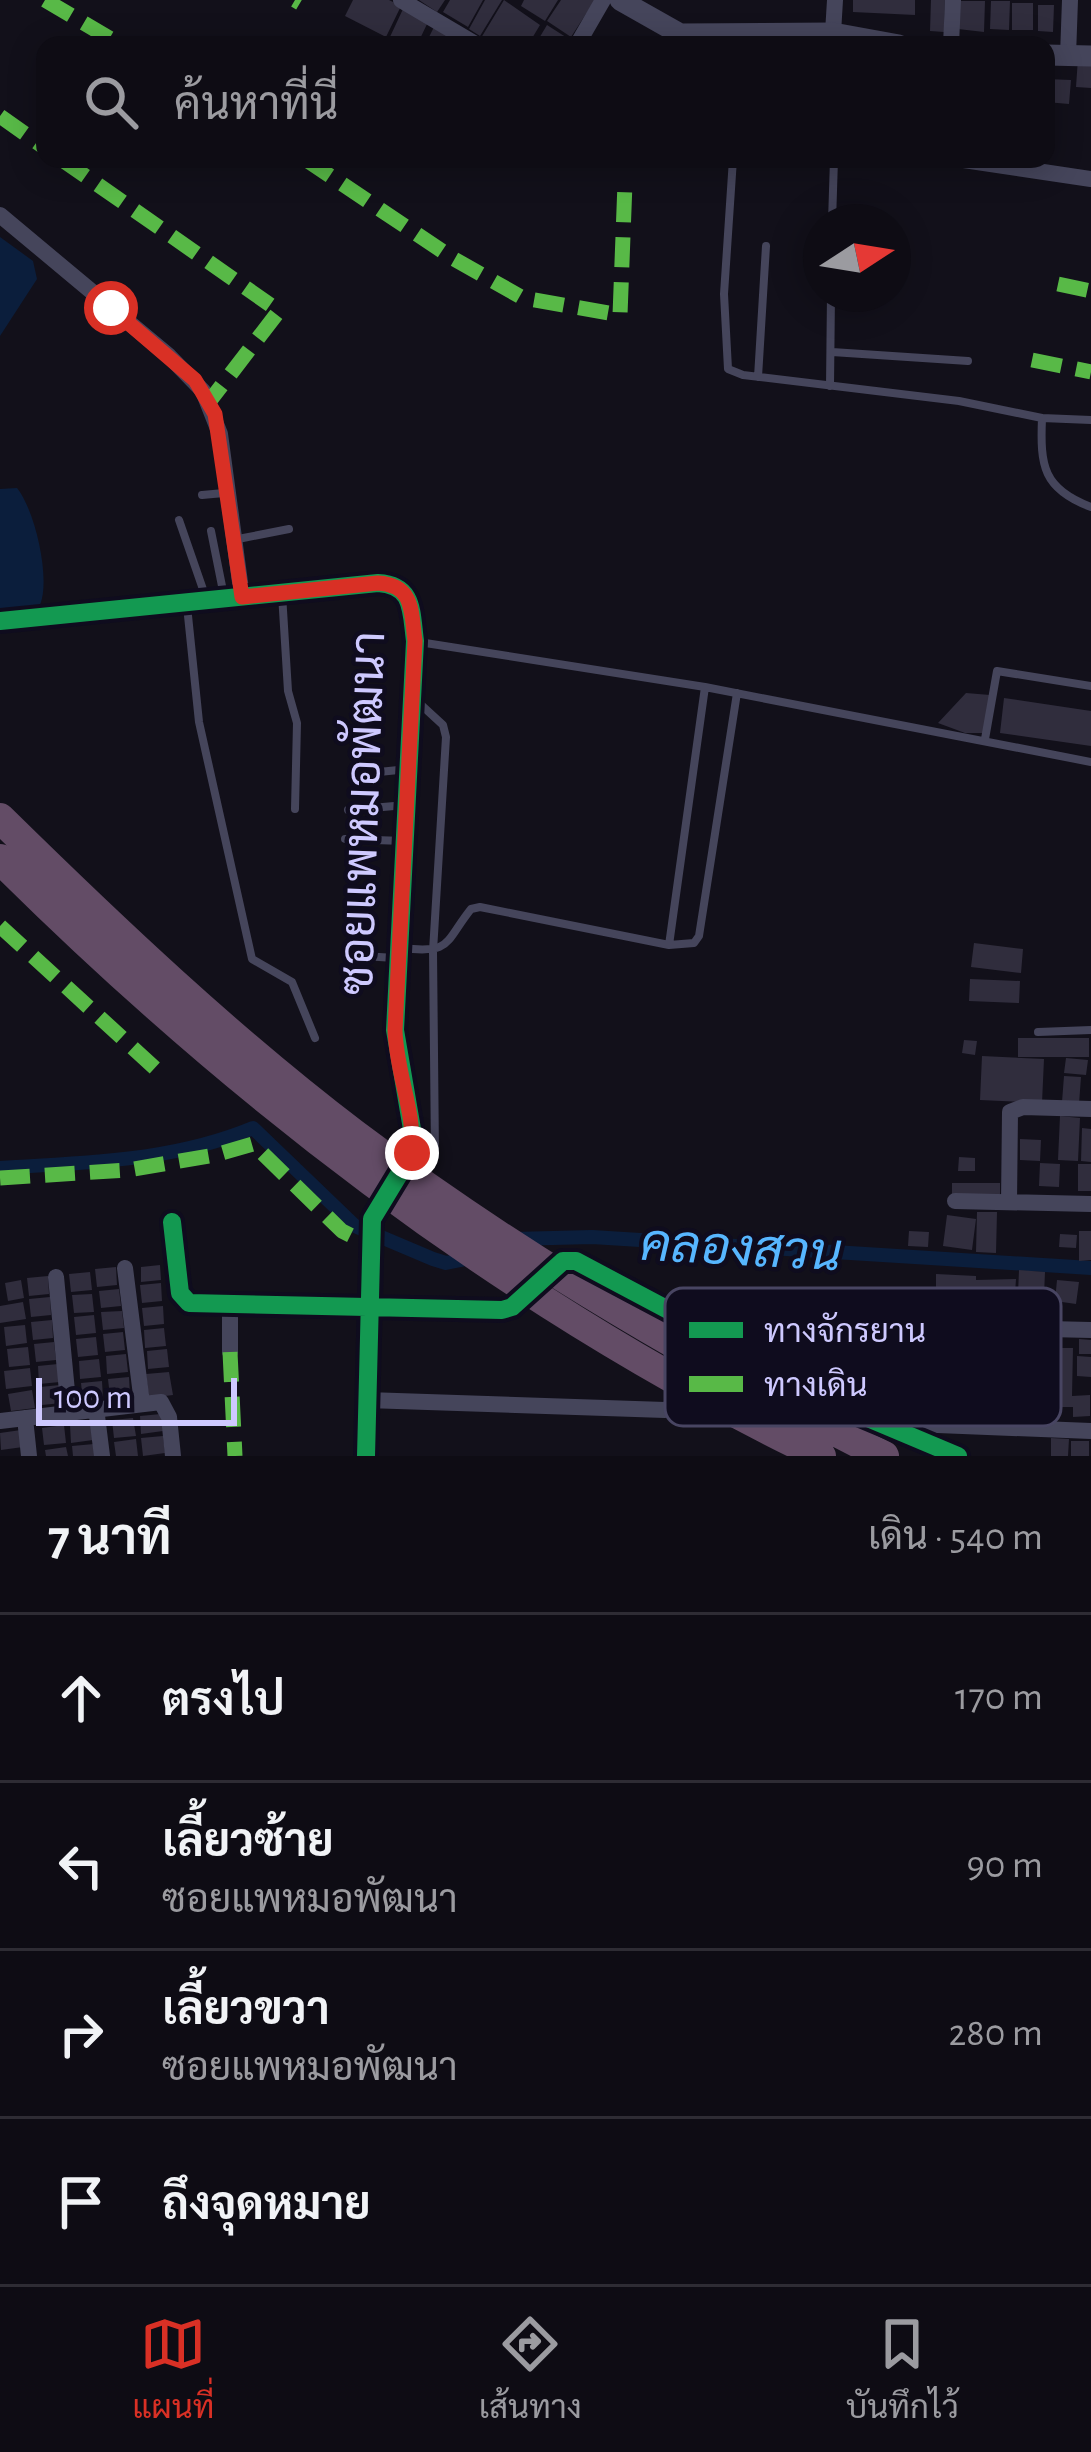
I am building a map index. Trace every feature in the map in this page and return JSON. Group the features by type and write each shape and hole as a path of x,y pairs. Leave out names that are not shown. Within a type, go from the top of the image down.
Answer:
{"highway":[{"path":"0,818 82,898 280,1074 465,1214 559,1277 665,1337"},
{"path":"0,860 155,1007 254,1092 455,1245 665,1374"},
{"path":"763,1426 820,1456"},
{"path":"829,1426 884,1456"}],"street":[{"path":"403,0 462,36"},
{"path":"582,36 603,0"},
{"path":"620,0 680,34 850,36"},
{"path":"833,33 835,0"},
{"path":"951,36 953,0"},
{"path":"1068,56 1070,0"},
{"path":"1020,168 1091,178"},
{"path":"0,214 195,380 215,414 234,539 215,599"},
{"name":"ซอยแพหมอพัฒนา","path":"0,621 394,584 410,599 415,641 395,1050 411,1115 412,1153 371,1230"},
{"path":"1009,1202 1010,1112 1023,1107 1091,1109"},
{"path":"956,1201 1091,1204"},
{"path":"172,1222 183,1300 370,1308 512,1307 570,1259 665,1308"},
{"path":"366,1456 371,1230"},
{"path":"125,1268 142,1403"},
{"path":"56,1276 69,1412"},
{"path":"230,1304 230,1352"},
{"path":"1061,1329 1091,1330"},
{"path":"367,1400 665,1409"},
{"path":"0,1420 161,1402 166,1407 173,1456"},
{"path":"96,1408 102,1456"},
{"path":"25,1418 29,1456"},
{"path":"884,1426 958,1456"},
{"path":"957,1426 1091,1431"}],"lane":[{"path":"732,168 724,294 728,369 758,377 959,400 1042,418 1091,420"},
{"path":"833,204 834,168"},
{"path":"758,377 766,246"},
{"path":"830,386 831,312"},
{"path":"832,352 968,362"},
{"path":"1042,418 1044,466 1051,482 1072,500 1091,507"},
{"path":"202,495 228,492"},
{"path":"179,520 215,599"},
{"path":"234,539 290,530"},
{"path":"211,531 215,599 202,740 252,959 292,982 315,1038"},
{"path":"282,592 288,691 296,723 295,809"},
{"path":"415,641 705,687 1091,762"},
{"path":"985,739 997,671 1091,686"},
{"path":"669,945 705,687"},
{"path":"365,941 362,953 366,958 433,951 447,946 471,909 480,907 687,946 699,936 737,693"},
{"path":"412,697 443,725 446,737 433,951 435,1155"},
{"path":"380,772 410,769"},
{"path":"348,810 408,805"},
{"path":"345,839 406,841"},
{"path":"1038,1032 1091,1030"}],"water":[{"path":"0,237 33,261 37,279 0,336"},
{"path":"17,488 39,545 43,593 40,605 0,610 0,489"}],"building":[{"path":"353,0 389,0 401,6 386,36 345,16"},
{"path":"419,0 445,0 437,12"},
{"path":"450,0 483,0 468,27 443,12"},
{"path":"485,0 502,0 480,36 469,29"},
{"path":"504,0 540,25 533,36 482,36"},
{"path":"524,0 558,0 545,21 521,6"},
{"path":"561,0 595,0 572,36 547,21"},
{"path":"853,0 915,0 915,15 853,12"},
{"path":"931,0 945,0 944,32 930,31"},
{"path":"959,1 985,1 984,32 958,29"},
{"path":"991,1 1010,1 1009,30 990,29"},
{"path":"1012,3 1033,3 1033,30 1012,30"},
{"path":"1038,5 1054,5 1053,32 1038,31"},
{"path":"403,9 428,22 421,36 390,36"},
{"path":"547,25 564,36 540,36"},
{"path":"434,27 451,36 430,36"},
{"path":"1078,58 1091,59 1091,88 1076,87"},
{"path":"1055,79 1071,80 1069,104 1055,103"},
{"path":"966,693 990,695 984,733 965,733 938,723"},
{"path":"1004,698 1091,711 1091,746 1000,733"},
{"path":"974,943 1023,949 1021,973 971,967"},
{"path":"970,979 1020,981 1019,1003 969,1001"},
{"path":"1018,1038 1089,1038 1089,1057 1018,1057"},
{"path":"964,1040 977,1041 975,1055 962,1053"},
{"path":"982,1056 1044,1059 1042,1103 980,1100"},
{"path":"1066,1058 1088,1060 1086,1075 1064,1073"},
{"path":"1064,1076 1081,1077 1079,1104 1062,1102"},
{"path":"1060,1116 1080,1118 1078,1161 1058,1160"},
{"path":"1082,1128 1091,1129 1091,1162 1081,1161"},
{"path":"1020,1139 1041,1140 1040,1161 1020,1160"},
{"path":"959,1157 975,1158 975,1171 958,1171"},
{"path":"1040,1163 1060,1164 1059,1187 1039,1186"},
{"path":"1078,1164 1091,1164 1091,1191 1078,1191"},
{"path":"952,1183 1000,1183 1000,1195 952,1195"},
{"path":"977,1212 997,1212 996,1253 976,1252"},
{"path":"947,1215 976,1219 972,1250 943,1246"},
{"path":"909,1231 929,1232 928,1247 908,1246"},
{"path":"1079,1231 1091,1231 1091,1260 1079,1261"},
{"path":"1060,1234 1077,1235 1076,1248 1059,1247"},
{"path":"160,1265 161,1280 141,1282 141,1267"},
{"path":"116,1267 117,1285 97,1287 95,1269"},
{"path":"1019,1270 1045,1272 1044,1288 1018,1288"},
{"path":"90,1272 92,1290 71,1292 69,1274"},
{"path":"936,1274 1016,1279 1015,1288 936,1288"},
{"path":"48,1276 49,1294 29,1296 27,1278"},
{"path":"21,1280 24,1298 8,1301 5,1283"},
{"path":"1057,1280 1079,1282 1076,1304 1061,1302 1061,1288 1056,1288"},
{"path":"161,1283 162,1301 142,1303 140,1285"},
{"path":"119,1289 121,1306 101,1308 99,1291"},
{"path":"92,1294 94,1312 74,1313 72,1295"},
{"path":"50,1297 51,1315 31,1317 29,1299"},
{"path":"23,1302 26,1319 0,1323 0,1306"},
{"path":"163,1306 164,1324 144,1326 142,1308"},
{"path":"122,1311 124,1328 103,1330 101,1312"},
{"path":"94,1315 96,1333 76,1335 74,1317"},
{"path":"52,1320 53,1338 33,1340 31,1322"},
{"path":"25,1325 27,1343 6,1346 4,1327"},
{"path":"164,1328 166,1346 145,1348 144,1330"},
{"path":"123,1332 125,1350 105,1352 103,1334"},
{"path":"96,1337 98,1355 78,1357 76,1339"},
{"path":"1079,1339 1091,1340 1091,1354 1079,1354"},
{"path":"54,1342 56,1360 36,1362 34,1344"},
{"path":"28,1347 30,1365 9,1367 7,1349"},
{"path":"1061,1348 1073,1348 1072,1396 1090,1395 1090,1416 1073,1417 1073,1407 1061,1407"},
{"path":"167,1349 169,1367 148,1369 147,1351"},
{"path":"126,1354 128,1372 107,1374 106,1356"},
{"path":"1077,1356 1091,1357 1091,1377 1077,1376"},
{"path":"99,1359 101,1377 80,1379 79,1361"},
{"path":"58,1364 60,1382 39,1384 38,1366"},
{"path":"30,1368 32,1386 6,1389 4,1371"},
{"path":"169,1372 173,1395 149,1398 146,1374"},
{"path":"129,1377 130,1395 110,1397 108,1379"},
{"path":"102,1381 103,1399 83,1401 81,1383"},
{"path":"60,1385 62,1403 42,1405 40,1387"},
{"path":"32,1390 35,1408 11,1411 8,1394"},
{"path":"161,1414 163,1431 141,1434 140,1416"},
{"path":"133,1418 136,1436 114,1438 112,1420"},
{"path":"91,1422 93,1440 71,1443 70,1425"},
{"path":"64,1425 66,1443 44,1445 42,1428"},
{"path":"21,1430 23,1447 1,1450 0,1433"},
{"path":"163,1436 165,1453 143,1456 141,1438"},
{"path":"1051,1438 1069,1439 1068,1456 1051,1456"},
{"path":"136,1439 138,1456 116,1456 114,1442"},
{"path":"1071,1441 1089,1441 1089,1456 1071,1456"},
{"path":"94,1444 95,1456 73,1456 72,1446"},
{"path":"66,1447 68,1456 46,1456 45,1450"}],"waterway":[{"path":"0,1168 160,1154 253,1128 355,1226 446,1263 471,1258"},
{"name":"คลองสวน","path":"513,1239 592,1237 1091,1268"}],"marked path":[{"path":"45,0 106,36"},
{"path":"295,0 300,3"},
{"path":"0,116 36,142"},
{"path":"74,168 279,311 209,402"},
{"path":"318,168 454,259 523,298 620,315 625,183"},
{"path":"1058,284 1091,291"},
{"path":"1032,360 1091,372"},
{"path":"0,926 157,1070"},
{"path":"0,1178 128,1170 253,1144 342,1231 370,1245"},
{"path":"230,1352 235,1456"}],"cycle path":[{"path":"0,621 378,583 398,589 408,602 415,641 395,1030 413,1135 412,1153 372,1219 366,1456"},
{"path":"172,1222 180,1293 189,1303 502,1310 512,1307 563,1261 576,1261 665,1308"},
{"path":"887,1426 958,1456"}],"route":[{"path":"111,308 195,380 215,414 242,597 378,583 394,584 410,599 415,641 395,1050 411,1115 412,1153"}]}
